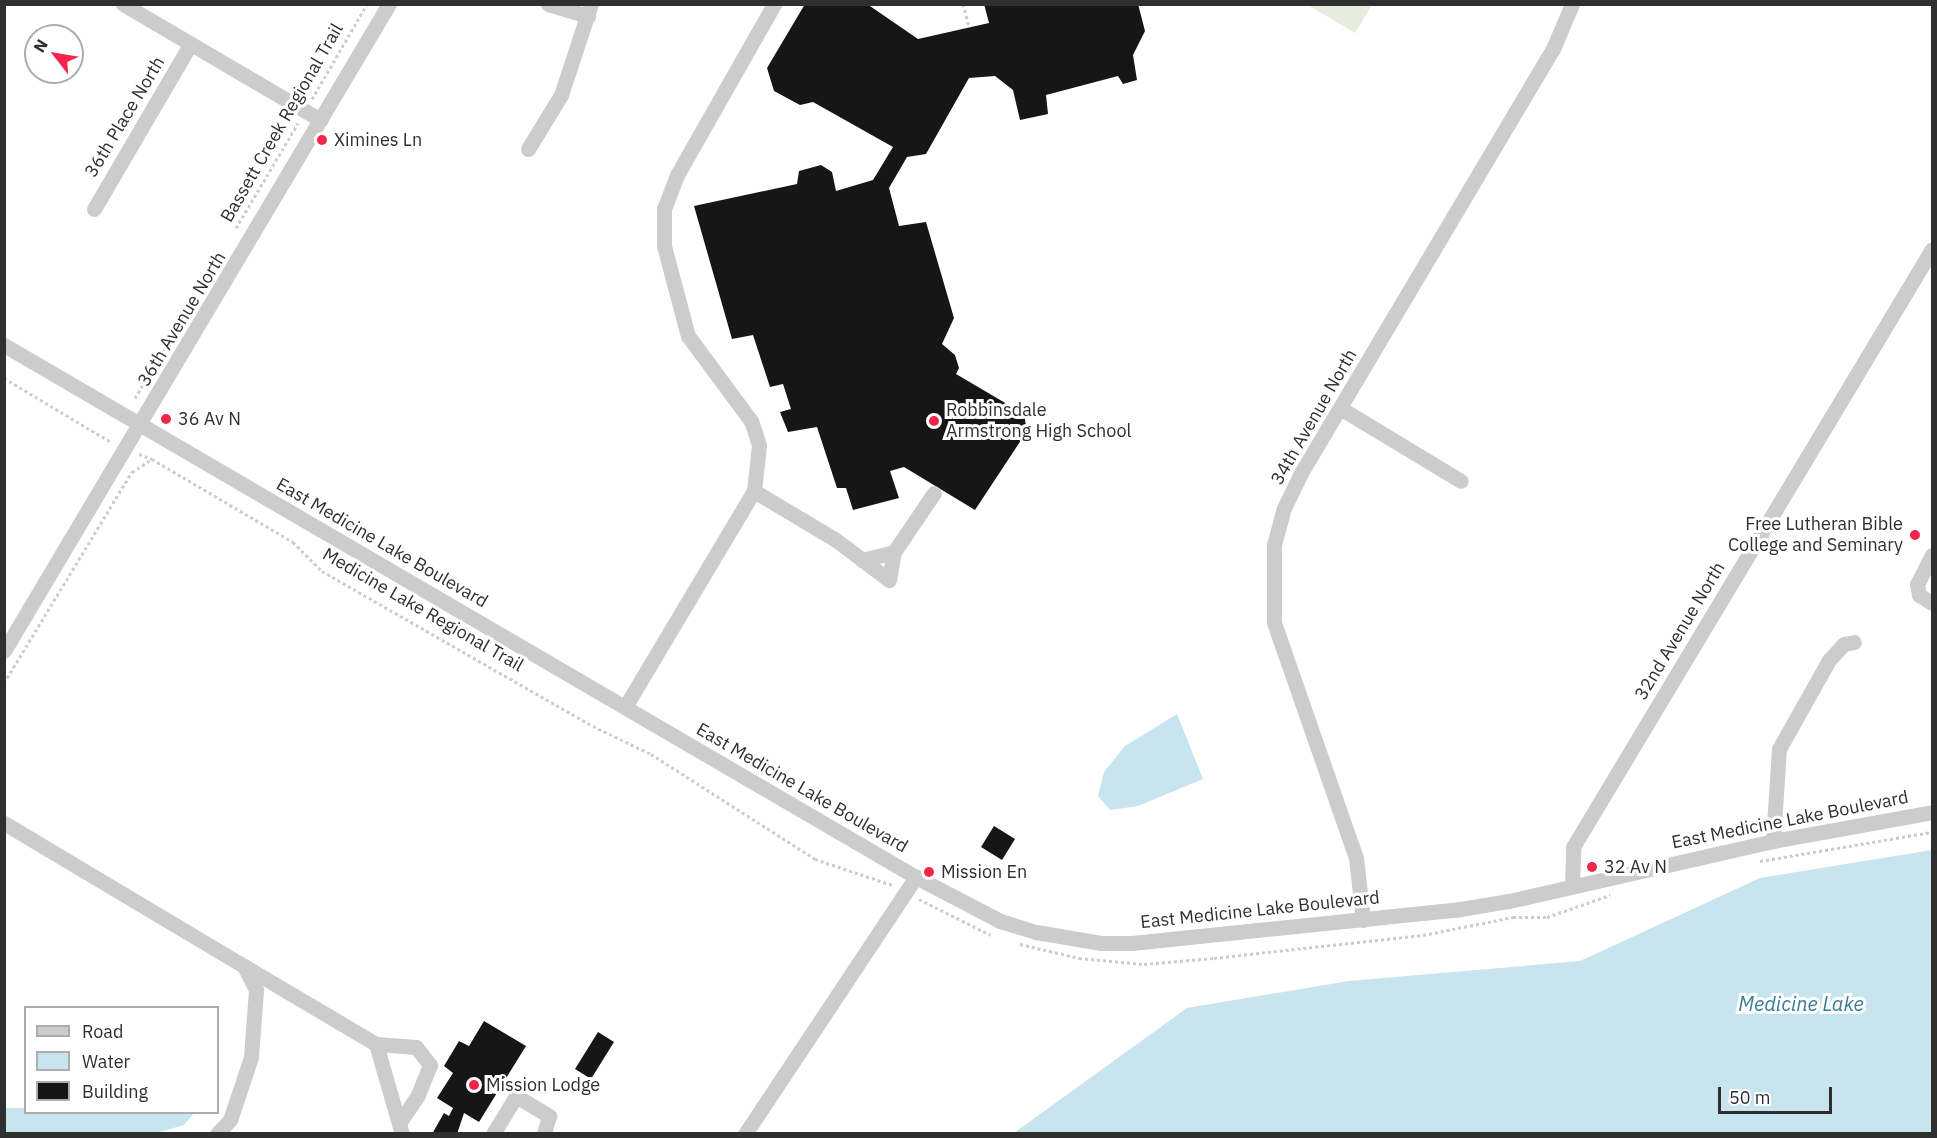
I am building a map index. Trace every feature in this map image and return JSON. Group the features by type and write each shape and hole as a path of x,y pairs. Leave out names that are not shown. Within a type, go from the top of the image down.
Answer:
{"street":[{"path":"123,4 321,120"},
{"name":"36th Avenue North","path":"4,651 142,424 389,4"},
{"path":"528,149 561,95 590,10 548,4"},
{"path":"625,707 754,491 759,445 751,422 688,336 664,246 664,209 677,175 774,4"},
{"name":"34th Avenue North","path":"1363,920 1356,858 1285,661 1274,622 1271,584 1274,545 1284,508 1340,408 1553,49 1572,4"},
{"name":"36th Place North","path":"94,209 190,45"},
{"name":"32nd Avenue North","path":"1572,885 1573,847 1932,249"},
{"name":"East Medicine Lake Boulevard","path":"4,345 916,877 1000,921 1036,932 1101,943 1363,920 1509,901 1773,841 1932,812"},
{"path":"1340,408 1461,481"},
{"path":"754,491 862,560 889,580 894,552 934,493"},
{"path":"862,560 894,552"},
{"path":"1932,555 1917,584 1919,595 1932,603"},
{"path":"1773,841 1771,817 1779,749 1828,660 1844,644 1854,642"},
{"path":"4,823 376,1044 416,1047 430,1065 418,1095 400,1128"},
{"path":"745,1134 916,877"},
{"path":"217,1134 230,1120 251,1057 256,990 244,966"},
{"path":"376,1044 400,1128"},
{"path":"494,1133 516,1096 549,1116 544,1134"}],"path":[{"name":"Bassett Creek Regional Trail","path":"233,233 367,4"},
{"path":"963,4 969,27"},
{"path":"110,442 169,341"},
{"name":"Medicine Lake Regional Trail","path":"4,378 110,442 152,459 293,542 321,571 593,726 651,754 815,859 892,884"},
{"path":"4,683 132,472 152,459"}],"green space":[{"path":"1308,5 1372,5 1355,33"}],"water":[{"path":"1177,714 1203,779 1138,806 1110,810 1098,796 1104,772 1125,746"},
{"name":"Medicine Lake","path":"1932,850 1932,1133 1014,1133 1187,1008 1349,981 1580,961 1760,878"},
{"path":"5,1108 24,1108 24,1114 193,1114 184,1125 156,1133 5,1134"}],"building":[{"path":"805,4 867,4 918,39 989,23 984,4 1138,4 1145,31 1133,55 1137,80 1123,84 1118,76 1046,95 1048,114 1020,120 1013,90 995,76 969,78 926,154 907,157 889,188 899,226 926,222 954,318 942,344 955,355 959,368 956,374 1024,414 1027,431 975,510 904,467 890,471 899,498 853,510 846,488 837,488 817,427 788,432 780,412 791,409 783,384 770,387 753,335 732,339 694,206 797,184 799,171 821,165 832,172 836,191 873,180 893,147 813,102 800,105 774,91 767,68"},
{"path":"994,826 1015,839 1002,860 981,847"},
{"name":"Mission Lodge","path":"484,1021 526,1046 479,1122 464,1113 457,1134 432,1134 444,1113 449,1116 453,1108 437,1098 453,1073 444,1066 459,1041 469,1046"},
{"path":"598,1032 614,1042 591,1079 575,1069"}],"place":[{"name":"Ximines Ln","path":"322,140"},
{"name":"36 Av N","path":"166,419"},
{"name":"Robbinsdale Armstrong High School","path":"934,421"},
{"name":"Free Lutheran Bible College and Seminary","path":"1915,535"},
{"name":"32 Av N","path":"1592,867"},
{"name":"Mission En","path":"929,872"},
{"name":"Mission Lodge","path":"474,1085"}]}
